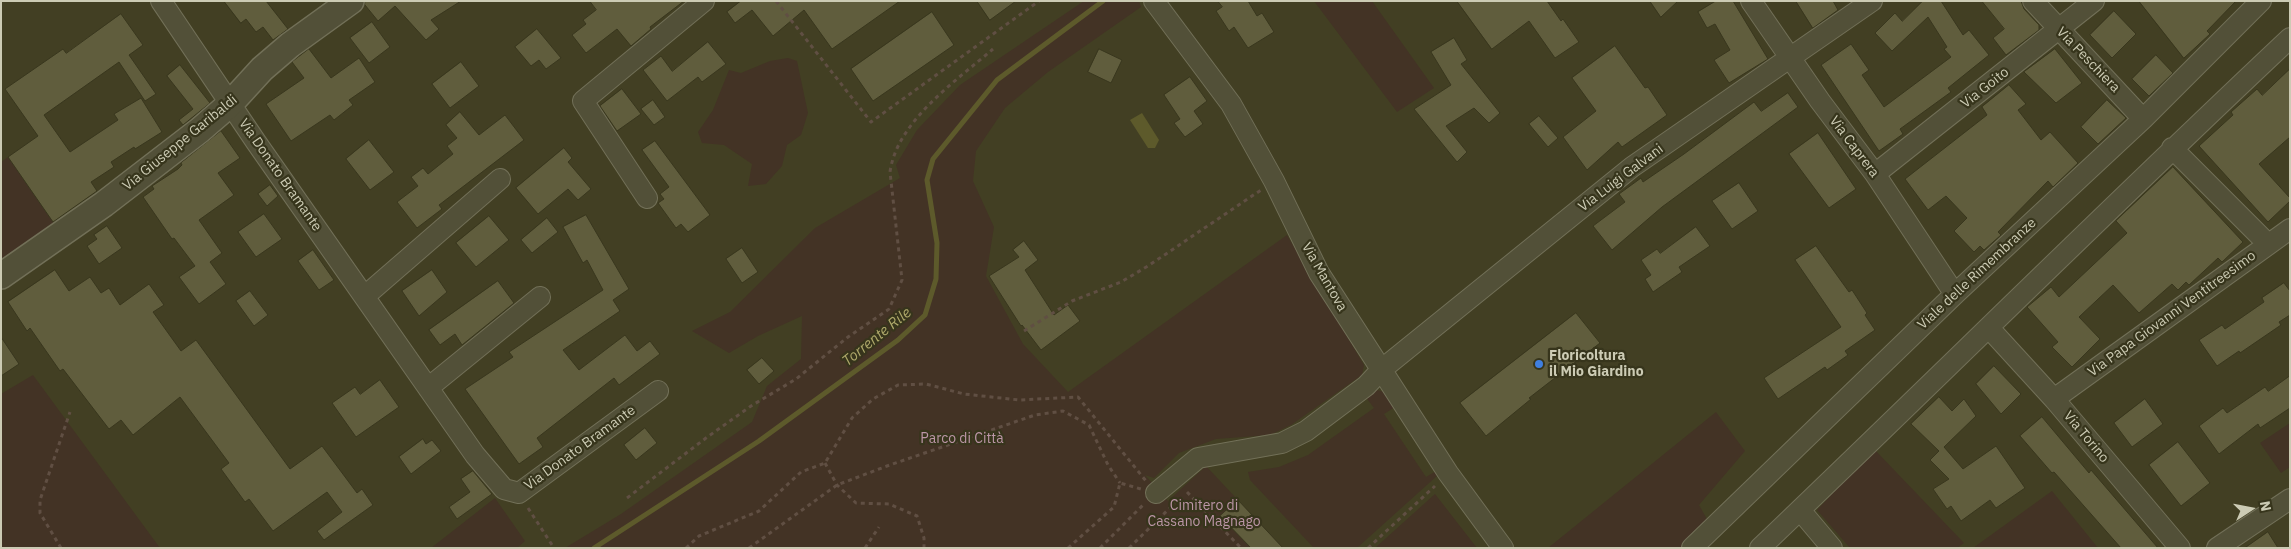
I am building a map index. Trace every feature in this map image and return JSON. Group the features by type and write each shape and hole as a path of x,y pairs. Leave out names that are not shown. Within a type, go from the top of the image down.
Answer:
{"street":[{"name":"Via Donato Bramante","path":"161,1 230,104 475,455 504,489 518,493 658,391"},
{"name":"Via Giuseppe Garibaldi","path":"1,276 104,204 230,104 262,69 290,45 351,1"},
{"path":"647,198 583,101 704,1"},
{"name":"Via Mantova","path":"1154,1 1231,104 1320,272 1448,473 1503,548"},
{"name":"Via Caprera","path":"1751,1 1820,102 1875,174 1950,287 1956,293"},
{"name":"Via Luigi Galvani","path":"1156,493 1198,458 1282,443 1300,435 1359,392 1381,370 1632,167 1872,1"},
{"name":"Via Peschiera","path":"2032,1 2143,119"},
{"name":"Via Goito","path":"1875,174 2094,1"},
{"name":"Viale delle Rimembranze","path":"1692,548 1956,293 2143,119 2261,1"},
{"path":"1760,548 1989,328 2172,148 2290,38"},
{"path":"2172,148 2268,244"},
{"path":"365,296 500,179"},
{"name":"Via Papa Giovanni Ventitreesimo","path":"2054,399 2290,229"},
{"path":"428,388 540,297"},
{"name":"Via Torino","path":"1989,328 2054,399 2180,548"},
{"path":"2217,548 2290,499"},
{"path":"1800,510 1832,548"}],"path":[{"path":"776,1 871,122 1040,1"},
{"path":"627,498 706,438 751,406 796,379 848,337 889,309 902,280 900,248 890,172 892,155 917,116 993,49"},
{"path":"1024,331 1072,301 1121,282 1148,266 1274,182"},
{"path":"686,548 699,536 759,511 801,472 825,463 852,418 873,399 898,385 926,384 964,394 1019,400 1078,397 1156,493"},
{"path":"749,548 838,485 1035,415 1063,411 1089,425 1108,465 1120,483 1156,493"},
{"path":"61,548 40,513 40,500 70,412"},
{"path":"825,463 838,485 856,503 889,504 917,516 924,538 924,548"},
{"path":"1368,548 1448,473"},
{"path":"1068,548 1114,507 1120,483"},
{"path":"1129,548 1187,491 1241,548"},
{"path":"518,493 554,548"},
{"path":"1100,548 1156,493"},
{"path":"865,548 879,527"}],"green space":[{"path":"1084,1 1139,1 1141,7 1048,72 1005,108 976,151 973,181 994,227 986,276 1023,344 1068,392 1287,235 1364,365 1362,375 1291,425 1270,435 1216,439 1179,453 1154,478 1145,475 1168,501 1206,466 1283,548 565,548 621,514 752,422 767,386 801,359 802,316 758,336 729,353 692,331 730,312 815,228 900,178 896,165 917,130 960,85"},
{"path":"1314,1 1372,1 1434,88 1397,112"},
{"path":"788,58 797,61 808,113 801,135 787,145 782,166 766,184 748,186 752,164 724,145 702,143 698,132 713,110 729,70 741,73 770,61"},
{"path":"8,157 57,226 7,261 1,260 1,162"},
{"path":"33,375 160,548 1,548 1,394"},
{"path":"1376,390 1386,392 1395,407 1384,414 1426,477 1436,471 1438,475 1357,548 1314,548 1250,480 1248,472 1279,467 1308,455 1374,408 1365,396"},
{"path":"1716,412 1745,451 1699,505 1708,521 1680,548 1548,548"},
{"path":"2290,423 2290,467 2281,473 2260,443"},
{"path":"1874,449 1964,543 1957,548 1850,548 1817,510"},
{"path":"2052,491 2098,548 1973,548"},
{"path":"1435,494 1477,548 1375,548"},
{"path":"495,498 525,541 517,548 431,548"}],"shaded area":[{"path":"1142,113 1159,140 1155,148 1148,148 1130,120"}],"building":[{"path":"224,1 266,1 288,29 273,40 263,27 256,32 246,19 241,23"},
{"path":"365,1 461,1 431,20 439,29 426,40 395,6 378,21 365,5"},
{"path":"590,1 684,1 650,27 651,29 631,46 617,29 586,53 572,35 586,24 583,20 596,10"},
{"path":"741,1 900,1 832,49 804,10 773,36 752,10 735,23 727,12"},
{"path":"977,1 1016,1 990,20"},
{"path":"1218,1 1248,1 1257,16 1262,13 1274,32 1248,48 1234,27 1229,31 1216,11 1222,7"},
{"path":"1457,1 1547,1 1561,21 1563,19 1579,42 1555,58 1529,21 1492,49"},
{"path":"1650,1 1678,1 1661,17"},
{"path":"1716,1 1733,1 1768,59 1729,83 1714,60 1730,50 1715,24 1707,28 1698,12"},
{"path":"1796,1 1833,1 1838,10 1813,28"},
{"path":"1923,1 1941,1 1963,35 1969,30 1989,55 1948,88 1951,92 1900,129 1903,134 1879,151 1821,65 1851,44 1869,70 1862,75 1884,107 1951,57 1944,49 1947,47 1928,17 1892,51 1875,33 1895,13 1902,21"},
{"path":"1982,1 2021,1 2024,9 2039,25 2039,30 2006,55 1993,38 2004,29"},
{"path":"2139,1 2236,1 2207,31 2210,34 2184,58"},
{"path":"2114,11 2136,34 2112,58 2090,35"},
{"path":"932,12 954,45 873,101 851,69"},
{"path":"121,14 143,45 129,55 156,94 145,101 119,62 44,115 70,152 118,120 114,114 141,98 162,132 111,162 114,167 91,182 97,191 53,222 8,157 38,136 5,89 63,49 66,53"},
{"path":"372,22 390,47 369,63 350,38"},
{"path":"537,29 561,58 546,69 539,60 531,66 515,47"},
{"path":"1454,38 1467,60 1461,64 1500,113 1489,123 1474,108 1446,126 1467,152 1457,162 1414,109 1451,85 1431,52"},
{"path":"708,42 726,64 702,82 698,77 667,101 643,70 661,56 672,71"},
{"path":"1615,46 1645,88 1648,87 1667,115 1622,147 1618,142 1587,170 1563,137 1596,111 1572,78"},
{"path":"309,49 331,78 359,58 375,82 349,100 353,105 334,120 330,115 291,141 266,104 304,78 292,62"},
{"path":"1099,49 1122,60 1111,83 1088,72"},
{"path":"2055,49 2082,83 2056,103 2024,72"},
{"path":"2156,55 2173,73 2149,96 2132,79"},
{"path":"461,62 479,86 450,108 432,84"},
{"path":"180,65 210,103 183,125 179,120 193,109 167,76"},
{"path":"2290,69 2290,137 2259,164 2290,198 2290,201 2268,222 2199,146 2233,115 2231,112 2257,89 2262,95"},
{"path":"1190,77 1207,101 1194,111 1203,124 1185,137 1174,123 1180,119 1164,95"},
{"path":"2009,85 2026,104 2018,110 2041,140 2050,132 2078,163 2053,187 2048,181 1998,232 2001,235 1984,250 1980,246 1974,252 1954,231 1967,218 1946,196 1928,210 1905,179 1987,115 1982,107"},
{"path":"622,89 641,114 617,131 600,106"},
{"path":"1788,93 1798,107 1662,207 1612,250 1593,226 1625,202 1619,194 1641,178 1643,182 1754,102 1761,111"},
{"path":"653,100 665,117 654,125 641,109"},
{"path":"2107,100 2126,118 2098,144 2081,127"},
{"path":"460,112 479,135 505,115 524,140 439,205 442,209 417,228 397,202 418,186 411,177 423,168 428,174 453,154 447,146 457,138 446,125"},
{"path":"1539,116 1558,138 1548,147 1529,124"},
{"path":"221,131 240,158 218,173 234,195 199,220 222,253 210,262 226,284 199,304 179,277 195,266 174,238 172,239 143,197 154,189 152,186 178,169 182,165 181,163"},
{"path":"1818,133 1856,189 1829,208 1789,154"},
{"path":"369,140 394,172 370,190 346,159"},
{"path":"655,141 710,215 688,232 681,224 676,228 658,203 664,199 660,194 669,187 642,150"},
{"path":"564,148 572,158 568,162 591,189 578,200 568,189 538,214 516,188"},
{"path":"2173,167 2243,242 2222,262 2218,258 2189,285 2186,282 2178,290 2172,284 2139,313 2113,285 2079,317 2100,339 2072,367 2052,347 2058,342 2027,307 2051,287 2059,297 2127,233 2116,221"},
{"path":"1739,183 1758,211 1732,229 1712,201"},
{"path":"270,185 278,196 267,206 258,194"},
{"path":"264,214 282,239 256,257 238,232"},
{"path":"586,215 629,289 613,300 620,311 563,350 579,370 625,335 637,351 650,341 660,354 619,385 614,378 537,438 543,447 519,464 465,389 513,357 509,352 603,290 587,260 583,263 563,227"},
{"path":"489,216 509,240 476,267 456,243"},
{"path":"547,218 558,232 532,253 521,240"},
{"path":"107,226 122,248 99,264 87,246 97,239 94,235"},
{"path":"1696,227 1710,246 1679,267 1682,272 1653,292 1645,279 1651,275 1641,260 1657,249 1660,253"},
{"path":"1024,241 1038,260 1025,270 1054,315 1068,305 1080,321 1041,350 1021,326 989,276 1019,257 1013,250"},
{"path":"1816,246 1849,292 1852,290 1867,313 1865,315 1875,330 1845,351 1848,355 1827,370 1825,367 1778,399 1764,378 1841,327 1795,260"},
{"path":"742,248 758,272 742,283 726,259"},
{"path":"313,250 334,280 319,290 298,261"},
{"path":"55,270 69,291 90,277 101,293 109,288 120,305 149,284 164,305 153,312 181,351 196,340 290,469 322,446 357,493 362,489 373,505 324,540 317,531 342,512 327,492 273,531 249,499 245,502 221,469 229,463 180,397 133,435 121,420 109,429 63,369 60,371 30,328 27,331 8,302"},
{"path":"432,270 447,292 419,316 402,291"},
{"path":"498,281 514,303 462,345 455,334 440,345 429,330"},
{"path":"2284,283 2290,291 2290,315 2279,322 2281,325 2217,366 2199,340 2222,325 2225,329 2264,302 2262,298"},
{"path":"250,291 268,315 254,326 236,301"},
{"path":"1576,313 1600,343 1529,398 1531,399 1486,436 1460,403"},
{"path":"1,337 19,364 1,376"},
{"path":"762,358 774,371 759,384 747,370"},
{"path":"1994,366 2021,394 2001,414 1976,384"},
{"path":"2290,376 2290,408 2260,428 2258,424 2219,454 2199,426 2223,408 2227,413 2265,387 2268,391"},
{"path":"380,380 399,407 356,437 332,403 355,387 360,394"},
{"path":"1939,397 1952,411 1964,399 1976,416 1944,447 1963,469 1996,446 2025,488 1996,508 1990,500 1961,521 1951,506 1947,509 1933,489 1949,479 1930,460 1939,451 1911,424"},
{"path":"2145,399 2163,424 2132,447 2114,423"},
{"path":"2042,417 2089,473 2091,470 2158,548 2121,548 2054,472 2052,473 2020,436"},
{"path":"645,428 657,443 636,460 624,445"},
{"path":"423,439 426,444 432,440 441,451 411,474 399,457"},
{"path":"2178,442 2210,483 2181,506 2149,465"},
{"path":"473,471 492,494 457,519 449,507 470,492 461,479"},
{"path":"1238,500 1283,548 1251,548 1220,516"},
{"path":"2268,532 2278,548 2245,548"}],"waterway":[{"name":"Torrente Rile","path":"594,548 759,441 898,340 925,315 936,279 937,243 927,180 933,159 997,80 1103,1"}],"place":[{"name":"Floricoltura il Mio Giardino","path":"1539,364"}],"park label":[{"name":"Parco di Città","path":"962,439"},
{"name":"Cimitero di Cassano Magnago","path":"1204,514"}]}
